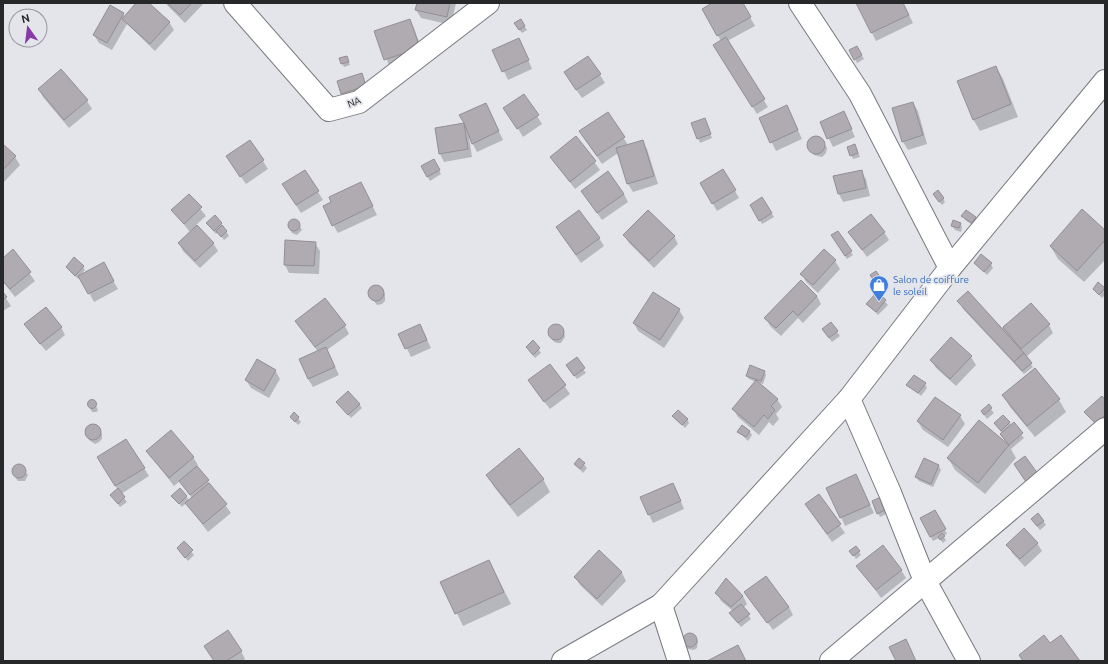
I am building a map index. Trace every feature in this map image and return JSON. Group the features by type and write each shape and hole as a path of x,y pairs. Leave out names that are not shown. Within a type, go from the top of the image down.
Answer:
{"street":[{"name":"NA","path":"235,3 329,110 359,102 488,3"},
{"path":"800,3 860,94 950,268"},
{"path":"563,661 662,605 849,399 950,268 1105,81"},
{"path":"849,399 925,581 969,661"},
{"path":"830,661 1105,429"},
{"path":"662,605 679,661"}],"building":[{"path":"136,3 149,3 170,22 150,44 122,19"},
{"path":"167,3 192,3 180,15"},
{"path":"417,3 450,3 447,17 415,10"},
{"path":"712,3 743,3 751,17 717,36 702,9"},
{"path":"856,3 903,3 909,15 871,33"},
{"path":"110,5 124,13 107,43 93,35"},
{"path":"410,19 420,48 384,60 374,31"},
{"path":"521,19 525,26 519,30 514,23"},
{"path":"726,37 765,99 752,107 713,45"},
{"path":"519,38 529,60 502,72 492,50"},
{"path":"857,46 862,55 854,60 849,50"},
{"path":"347,56 349,62 341,64 339,58"},
{"path":"588,56 601,74 576,90 564,72"},
{"path":"996,66 1011,104 973,120 957,81"},
{"path":"61,69 88,100 64,120 38,89"},
{"path":"362,73 366,86 341,94 337,81"},
{"path":"524,94 539,115 517,129 503,108"},
{"path":"913,102 923,135 902,142 892,108"},
{"path":"486,103 499,131 472,144 464,123 459,115"},
{"path":"787,105 798,130 770,143 759,118"},
{"path":"844,111 852,129 827,139 820,122"},
{"path":"608,112 625,137 597,156 579,131"},
{"path":"705,118 711,134 697,139 691,123"},
{"path":"464,123 468,149 439,154 435,128"},
{"path":"576,136 596,161 570,182 550,157"},
{"path":"816,136 822,139 825,145 822,151 816,154 810,151 807,145 810,139"},
{"path":"250,140 264,160 240,177 226,156"},
{"path":"643,140 654,176 627,184 616,148"},
{"path":"3,144 16,156 3,170"},
{"path":"855,144 858,153 850,156 847,147"},
{"path":"434,159 440,170 427,177 421,166"},
{"path":"723,169 736,190 712,204 700,183"},
{"path":"305,170 319,191 296,205 282,184"},
{"path":"862,170 866,188 838,194 833,176"},
{"path":"608,171 624,194 597,213 581,191"},
{"path":"361,182 373,206 332,226 323,206 331,202 329,197"},
{"path":"938,190 944,198 939,202 933,194"},
{"path":"189,194 202,207 184,224 171,210"},
{"path":"762,197 772,213 759,221 750,205"},
{"path":"1082,209 1105,230 1105,240 1077,271 1050,246"},
{"path":"579,210 600,238 576,255 556,227"},
{"path":"648,210 675,236 649,261 623,235"},
{"path":"966,210 976,217 972,223 961,216"},
{"path":"871,214 885,232 862,250 848,232"},
{"path":"215,215 222,223 214,231 206,223"},
{"path":"296,219 299,220 299,230 292,231 289,230 288,223 289,220"},
{"path":"953,220 961,223 959,228 951,226"},
{"path":"197,225 214,243 195,261 178,243"},
{"path":"222,225 227,231 221,237 216,231"},
{"path":"838,231 852,251 845,256 831,235"},
{"path":"285,240 316,242 314,266 284,265"},
{"path":"13,249 31,272 10,289 3,281 3,258"},
{"path":"824,249 836,260 813,285 800,274"},
{"path":"981,254 992,263 984,272 974,263"},
{"path":"74,257 84,266 75,276 66,267"},
{"path":"104,262 114,281 88,294 78,276"},
{"path":"876,271 881,278 875,282 870,275"},
{"path":"801,280 817,296 798,316 793,311 776,328 764,318"},
{"path":"1098,282 1105,288 1099,295 1093,289"},
{"path":"376,285 382,287 384,293 382,299 376,301 370,299 368,293 370,287"},
{"path":"968,291 1024,353 1014,362 957,301"},
{"path":"3,292 7,297 3,300"},
{"path":"653,292 680,309 660,340 633,323"},
{"path":"877,292 886,300 876,312 866,304"},
{"path":"325,298 346,325 315,347 295,321"},
{"path":"1031,303 1050,324 1021,349 1003,327"},
{"path":"46,307 62,327 40,344 24,324"},
{"path":"831,322 838,331 829,338 822,329"},
{"path":"420,324 427,340 405,349 398,334"},
{"path":"556,324 562,326 564,332 562,338 556,340 550,338 548,332 550,326"},
{"path":"951,337 972,356 950,379 930,360"},
{"path":"533,340 540,348 533,355 526,347"},
{"path":"326,347 335,367 308,379 299,359"},
{"path":"1024,353 1032,363 1022,371 1014,362"},
{"path":"577,357 585,368 574,376 566,365"},
{"path":"257,359 276,370 264,391 245,380"},
{"path":"550,364 566,385 544,402 528,380"},
{"path":"750,365 765,371 761,381 746,376"},
{"path":"1035,368 1060,399 1027,426 1002,395"},
{"path":"914,375 926,383 918,393 906,385"},
{"path":"756,380 778,399 771,406 775,410 768,419 764,415 754,427 732,409"},
{"path":"348,391 360,404 348,415 336,402"},
{"path":"1102,396 1105,399 1105,415 1096,424 1084,412"},
{"path":"935,397 961,415 943,440 917,421"},
{"path":"92,399 97,404 92,409 87,404"},
{"path":"989,404 992,408 984,415 981,411"},
{"path":"678,410 688,419 682,425 672,416"},
{"path":"294,412 299,417 295,422 290,417"},
{"path":"1003,415 1010,422 1001,431 994,423"},
{"path":"979,420 1009,445 978,483 947,458"},
{"path":"1014,422 1023,433 1009,445 1000,434"},
{"path":"93,424 99,426 101,432 99,438 93,440 87,438 85,432 87,426"},
{"path":"742,425 750,431 746,437 737,432"},
{"path":"171,430 194,457 169,478 146,451"},
{"path":"126,439 145,468 115,486 97,457"},
{"path":"519,448 544,479 510,505 486,475"},
{"path":"1025,456 1038,474 1026,482 1014,464"},
{"path":"579,458 585,463 580,469 574,464"},
{"path":"924,458 939,465 931,484 915,477"},
{"path":"16,464 22,464 26,468 26,474 22,478 16,478 12,474 12,468"},
{"path":"197,466 209,480 190,495 179,481"},
{"path":"856,474 870,505 840,518 826,488"},
{"path":"209,483 227,504 203,524 185,503"},
{"path":"673,483 681,501 648,515 640,497"},
{"path":"118,488 125,497 118,504 110,495"},
{"path":"180,488 187,496 179,504 171,496"},
{"path":"819,494 841,524 827,534 805,504"},
{"path":"881,497 887,509 877,514 872,501"},
{"path":"935,510 946,529 930,537 920,518"},
{"path":"1038,513 1044,521 1037,526 1031,519"},
{"path":"1024,528 1038,543 1020,559 1006,545"},
{"path":"942,533 945,536 940,540 938,537"},
{"path":"184,541 193,550 185,558 177,548"},
{"path":"883,545 902,570 876,590 856,566"},
{"path":"856,546 860,551 853,556 849,551"},
{"path":"599,550 622,572 597,599 574,577"},
{"path":"489,560 504,592 455,614 440,582"},
{"path":"766,576 789,607 767,623 744,592"},
{"path":"726,578 743,596 731,607 715,593"},
{"path":"741,604 750,614 738,623 729,613"},
{"path":"228,630 242,651 226,661 214,661 204,646"},
{"path":"687,633 693,633 697,637 697,643 693,647 687,647 683,643 683,637"},
{"path":"1044,635 1050,643 1061,635 1080,661 1023,661 1019,655"},
{"path":"906,639 916,661 896,661 889,647"},
{"path":"738,645 746,661 707,661"}],"place":[{"name":"Salon de coiffure le soleil","path":"879,302"}]}
